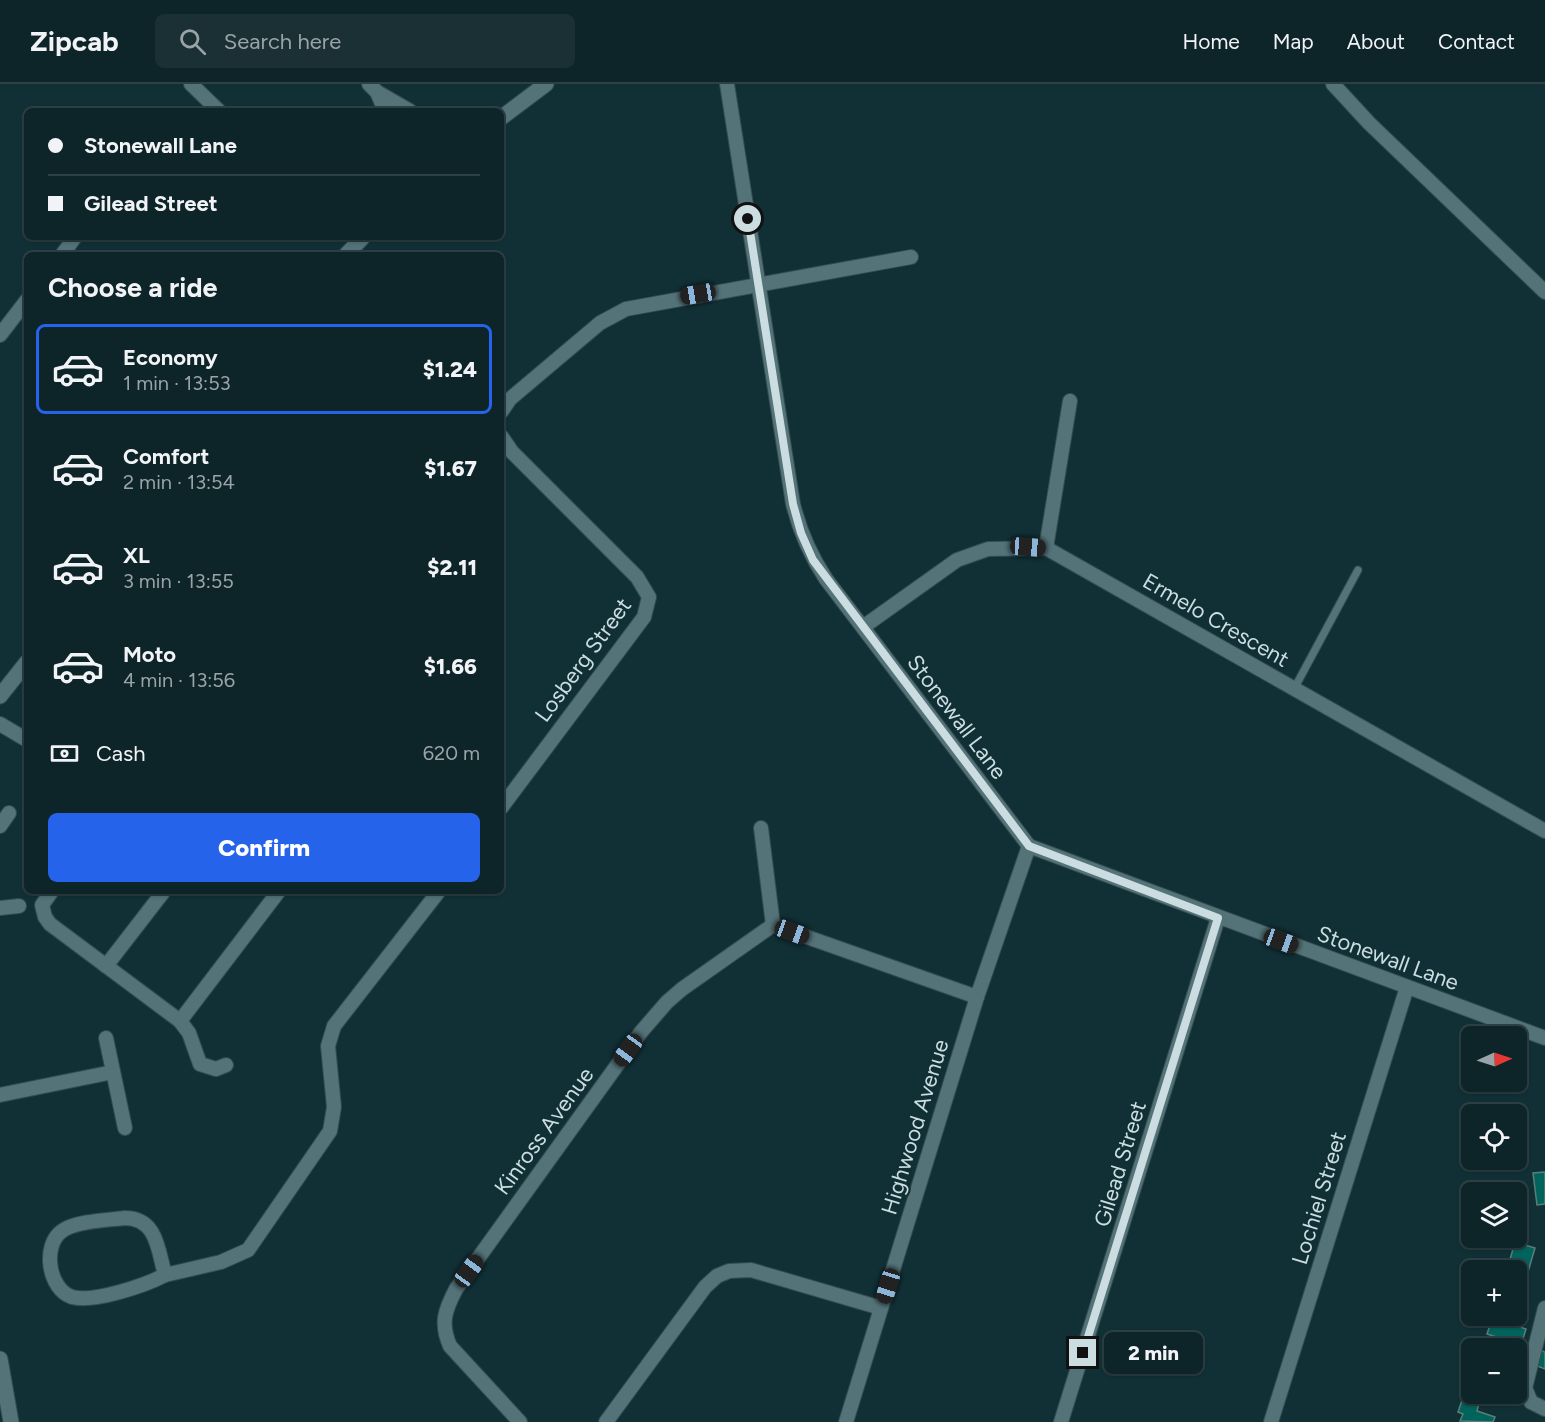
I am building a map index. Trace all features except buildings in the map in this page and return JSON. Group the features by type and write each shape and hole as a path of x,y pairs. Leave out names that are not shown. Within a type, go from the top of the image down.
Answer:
{"street":[{"path":"191,84 216,108"},
{"path":"504,116 544,84"},
{"name":"Stonewall Lane","path":"728,84 793,504 801,533 813,560 1029,846 1545,1038"},
{"path":"1333,84 1369,123 1545,292"},
{"path":"373,88 383,108"},
{"path":"373,88 405,108"},
{"path":"504,407 510,399 613,314 639,305 910,257"},
{"path":"0,335 24,304"},
{"path":"862,627 957,560 988,549 1046,548 1070,401"},
{"name":"Losberg Street","path":"504,440 512,452 637,577 649,597 644,617 504,804"},
{"name":"Ermelo Crescent","path":"1046,548 1545,831"},
{"path":"0,696 24,666"},
{"path":"0,724 24,738"},
{"path":"0,826 9,813"},
{"path":"761,828 773,925 976,997"},
{"name":"Highwood Avenue","path":"846,1422 976,997 1029,846"},
{"path":"50,894 42,905 45,917 106,966 180,1020 189,1033 200,1064 216,1069 226,1065"},
{"path":"106,966 162,894"},
{"path":"180,1020 277,894"},
{"path":"165,1275 153,1234 144,1221 139,1219 104,1221 66,1228 56,1236 50,1248 54,1277 70,1296 101,1296 165,1275 221,1262 242,1254 255,1242 330,1131 334,1107 328,1046 334,1026 437,894"},
{"path":"0,909 19,906"},
{"name":"Gilead Street","path":"1061,1422 1218,918"},
{"name":"Kinross Avenue","path":"520,1422 457,1354 445,1335 444,1315 456,1289 653,1017 682,989 773,925"},
{"name":"Lochiel Street","path":"1271,1422 1407,987"},
{"path":"106,1038 125,1128"},
{"path":"0,1095 113,1072"},
{"path":"606,1422 705,1287 723,1274 751,1270 881,1308"},
{"path":"1545,1308 1525,1388 1531,1402 1545,1409"},
{"path":"0,1359 11,1422"}],"lane":[{"path":"1294,689 1358,570"}],"route":[{"path":"748,219 793,504 801,533 813,560 1029,846 1218,918 1083,1353"}]}
